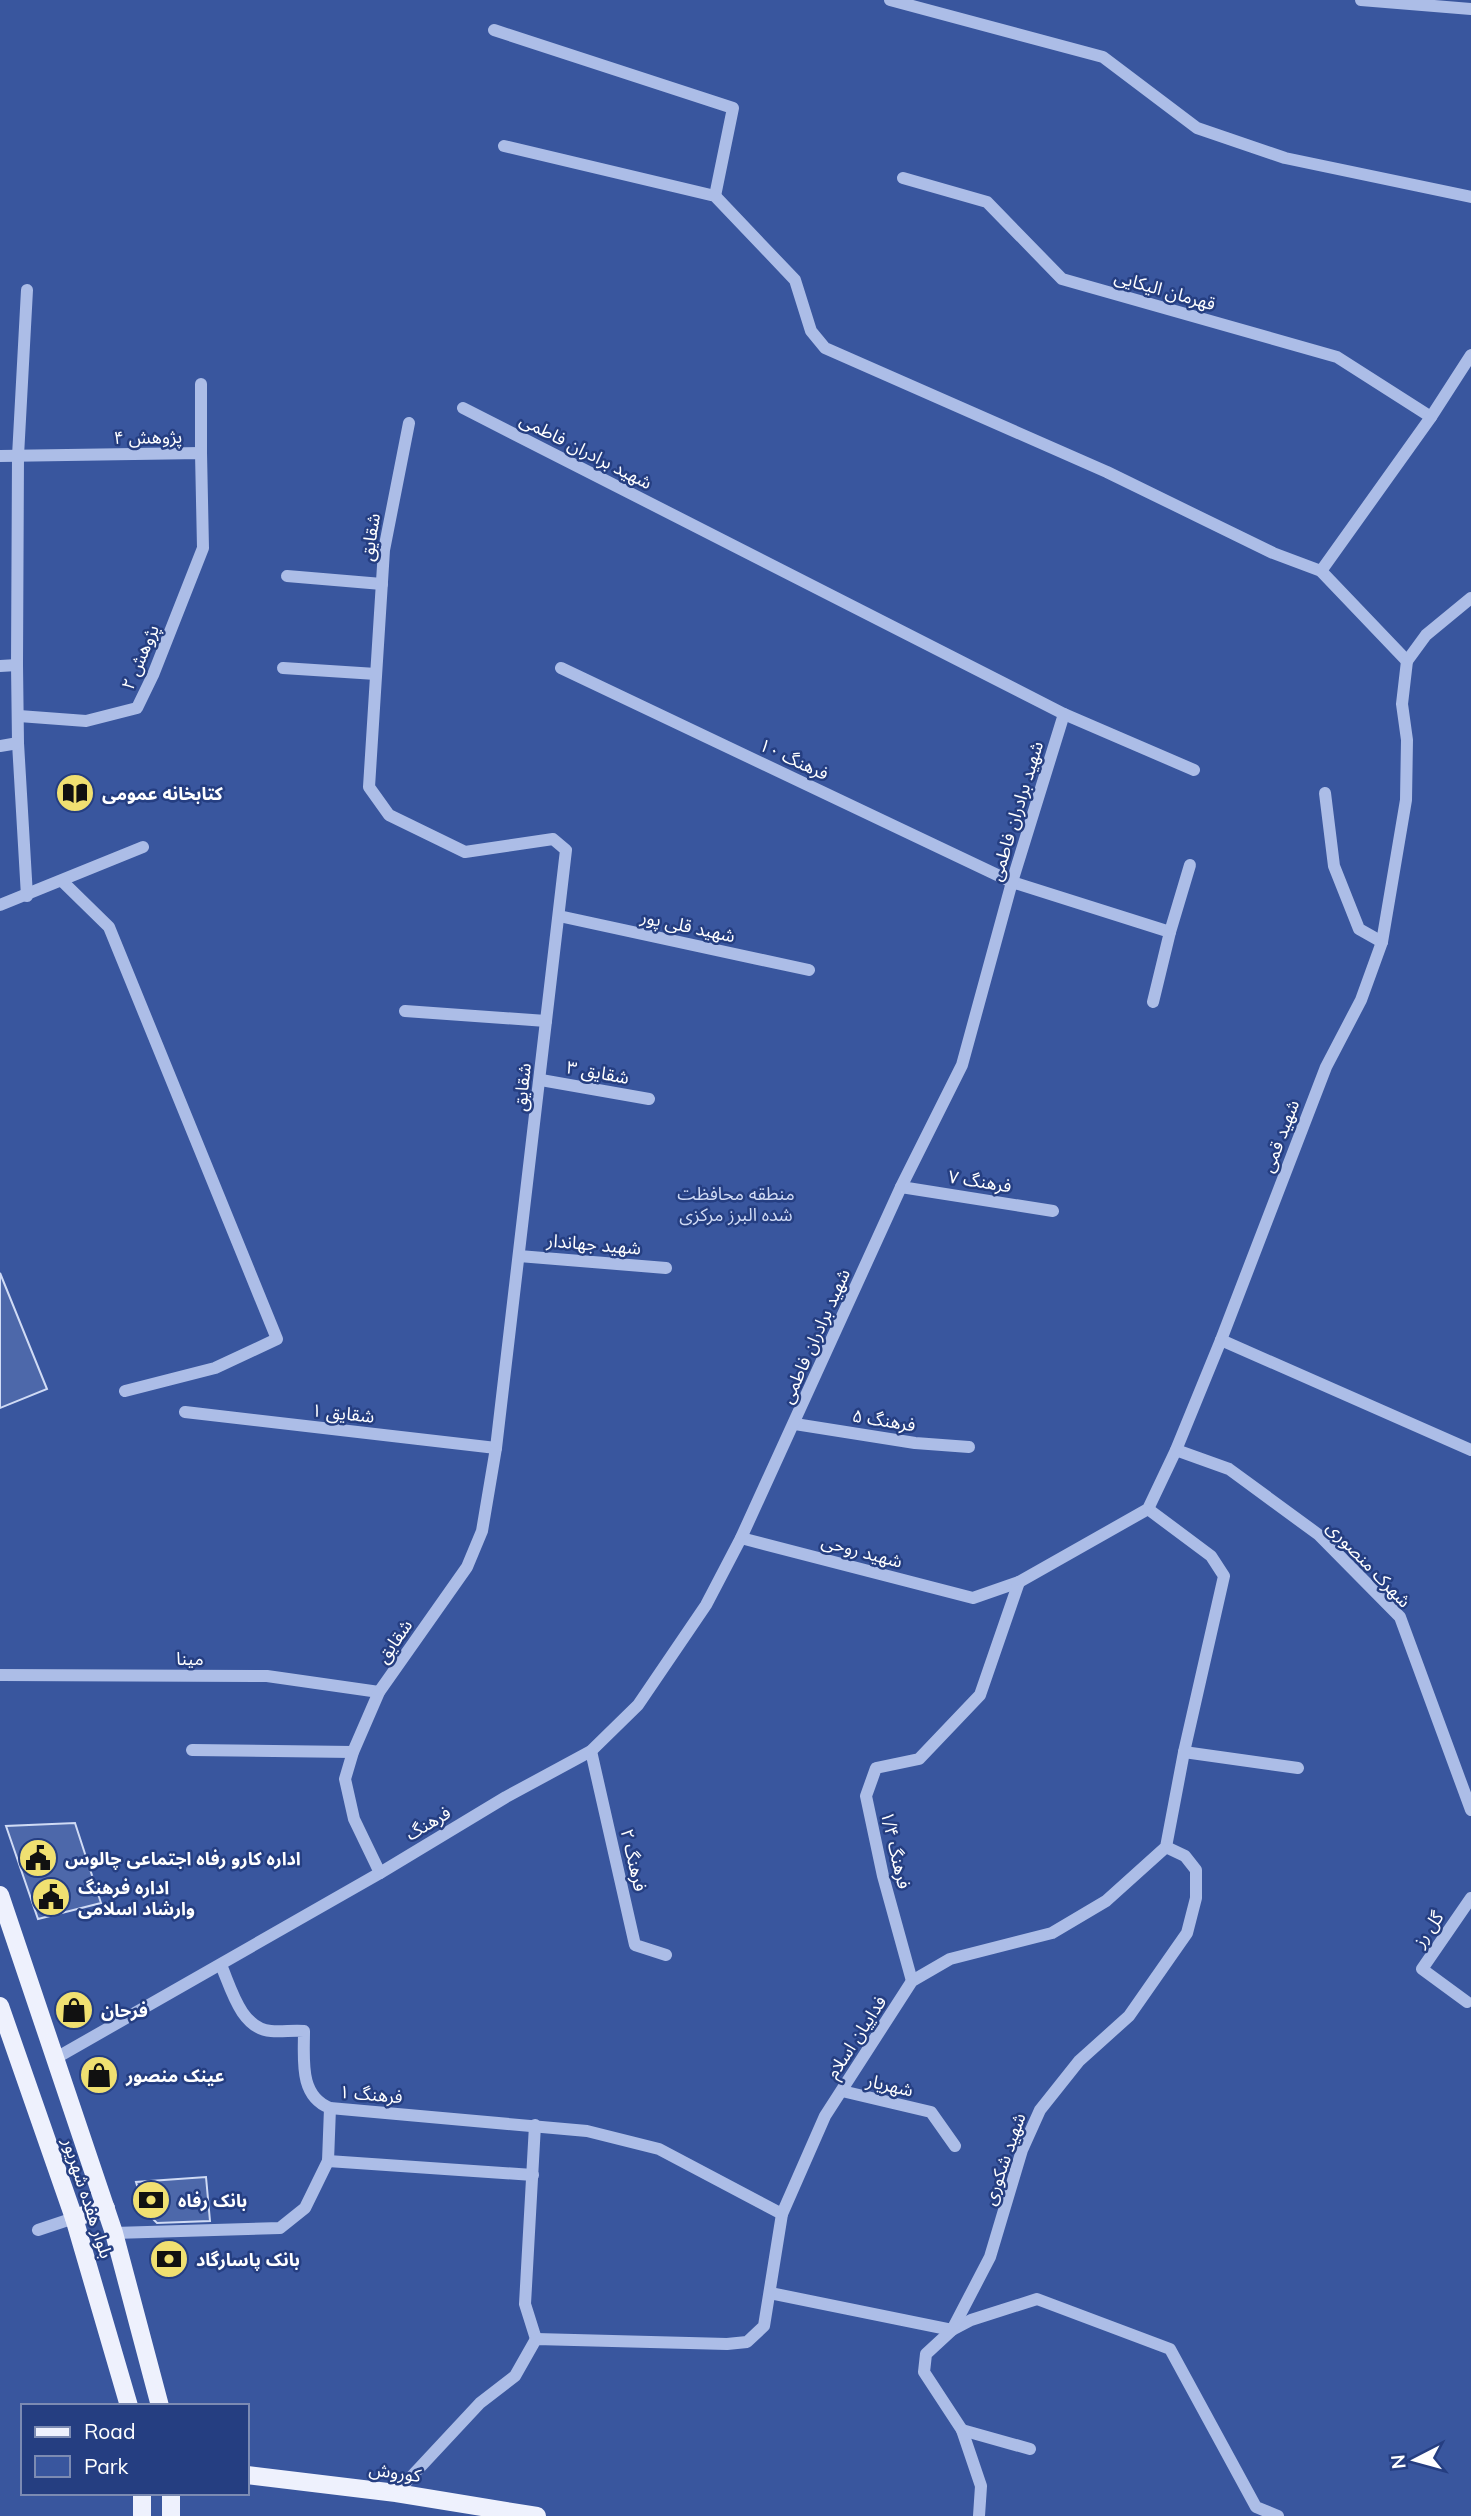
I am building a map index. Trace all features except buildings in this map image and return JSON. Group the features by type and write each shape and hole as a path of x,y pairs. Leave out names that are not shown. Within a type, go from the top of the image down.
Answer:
{"main road":[{"name":"بلوار هفده شهریور","path":"0,1895 57,2057 114,2233 159,2404"},
{"name":"بلوار هفده شهریور","path":"0,2006 75,2218 128,2404"},
{"path":"75,2218 106,2208"},
{"name":"کوروش","path":"248,2474 396,2493 537,2516"},
{"path":"142,2495 142,2516"},
{"path":"171,2495 171,2516"}],"street":[{"path":"890,0 1103,57 1197,128 1285,158 1471,197"},
{"path":"1361,0 1471,9"},
{"path":"495,30 733,108 715,195"},
{"path":"504,146 715,195 795,280 811,331 825,348 1107,472 1273,553 1321,571 1407,661 1426,635 1471,598"},
{"name":"قهرمان الیکایی","path":"903,178 987,202 1062,279 1337,357 1431,417"},
{"path":"27,290 18,456 18,743 27,896"},
{"path":"1321,571 1431,417 1471,355"},
{"path":"201,384 201,453"},
{"name":"شهید برادران فاطمی","path":"463,408 1064,714 1012,883 962,1065 901,1187 741,1538"},
{"name":"شقایق","path":"380,1873 354,1819 345,1779 353,1752 379,1692 467,1567 482,1531 496,1448 566,849 553,839 465,852 389,815 369,787 384,550 409,423"},
{"name":"پژوهش ۴","path":"0,456 201,453 203,548"},
{"name":"پژوهش ۲","path":"19,716 86,721 137,708 153,675 203,548"},
{"path":"287,576 382,584"},
{"name":"شهید قمی","path":"1148,1509 1177,1450 1325,1067 1361,1000 1382,942 1406,800 1407,740 1402,704 1407,661"},
{"path":"0,666 18,665"},
{"path":"284,668 376,674"},
{"name":"فرهنگ ۱۰","path":"561,668 1012,883 1170,932"},
{"path":"1064,714 1194,770"},
{"path":"0,746 18,743"},
{"path":"1325,793 1334,866 1359,929 1382,942"},
{"path":"0,905 143,847"},
{"path":"1153,1002 1190,865"},
{"path":"62,881 109,927 277,1339 215,1368 125,1391"},
{"name":"شهید قلی پور","path":"559,916 809,970"},
{"path":"405,1011 547,1021"},
{"name":"شقایق ۳","path":"541,1080 649,1099"},
{"name":"فرهنگ ۷","path":"901,1187 1053,1211"},
{"name":"شهید جهاندار","path":"519,1256 666,1268"},
{"path":"1221,1340 1471,1450"},
{"name":"شقایق ۱","path":"185,1412 496,1448"},
{"name":"فرهنگ ۵","path":"795,1424 915,1443 969,1447"},
{"name":"شهرک منصوری","path":"1177,1450 1229,1469 1319,1535 1400,1617 1471,1810"},
{"path":"1019,1582 1148,1509 1211,1556 1224,1576 1184,1752 1166,1847"},
{"name":"شهید روحی","path":"741,1538 973,1598 1019,1582"},
{"name":"فرهنگ","path":"57,2057 380,1873 506,1797 591,1751 638,1705 706,1605 741,1538"},
{"name":"فرهنگ ۱/۴","path":"912,1981 883,1876 866,1796 876,1768 919,1759 980,1695 1019,1582"},
{"name":"مینا","path":"0,1675 267,1675 379,1692"},
{"path":"192,1750 353,1752"},
{"name":"فرهنگ ۲","path":"591,1751 635,1945 666,1955"},
{"path":"1184,1752 1298,1768"},
{"name":"فداییان اسلام","path":"536,2339 727,2344 747,2342 764,2326 782,2214 825,2116 912,1981 950,1959 1052,1933 1106,1902 1166,1847"},
{"name":"شهید شکوری","path":"979,2516 981,2486 962,2430 924,2372 926,2354 952,2330 990,2257 1022,2150 1040,2110 1079,2061 1129,2016 1187,1933 1196,1898 1196,1870 1185,1856 1166,1847"},
{"name":"گل رز","path":"1466,2002 1422,1969 1471,1898"},
{"name":"فرهنگ ۱","path":"221,1965 236,2001 255,2027 271,2031 304,2031 308,2090 317,2103 330,2108 587,2131 659,2149 782,2214"},
{"name":"شهریار","path":"842,2091 931,2112 955,2146"},
{"path":"114,2233 280,2228 305,2208 328,2161 330,2108"},
{"path":"396,2493 480,2403 515,2376 536,2339 525,2304 534,2126"},
{"path":"328,2161 533,2175"},
{"path":"38,2230 75,2218"},
{"path":"770,2293 952,2330 971,2320 1037,2300 1170,2350 1256,2507 1278,2516"},
{"path":"962,2430 1030,2449"}],"green space":[{"name":"منطقه محافظت شده البرز مرکزی","path":"0,0 1471,0 1471,2516 0,2516"}],"place":[{"name":"کتابخانه عمومی","path":"75,793"},
{"name":"اداره کارو رفاه اجتماعی چالوس","path":"38,1858"},
{"name":"اداره فرهنگ وارشاد اسلامی","path":"51,1897"},
{"name":"فرحان","path":"74,2010"},
{"name":"عینک منصور","path":"99,2075"},
{"name":"بانک رفاه","path":"151,2200"},
{"name":"بانک پاسارگاد","path":"169,2259"}]}
